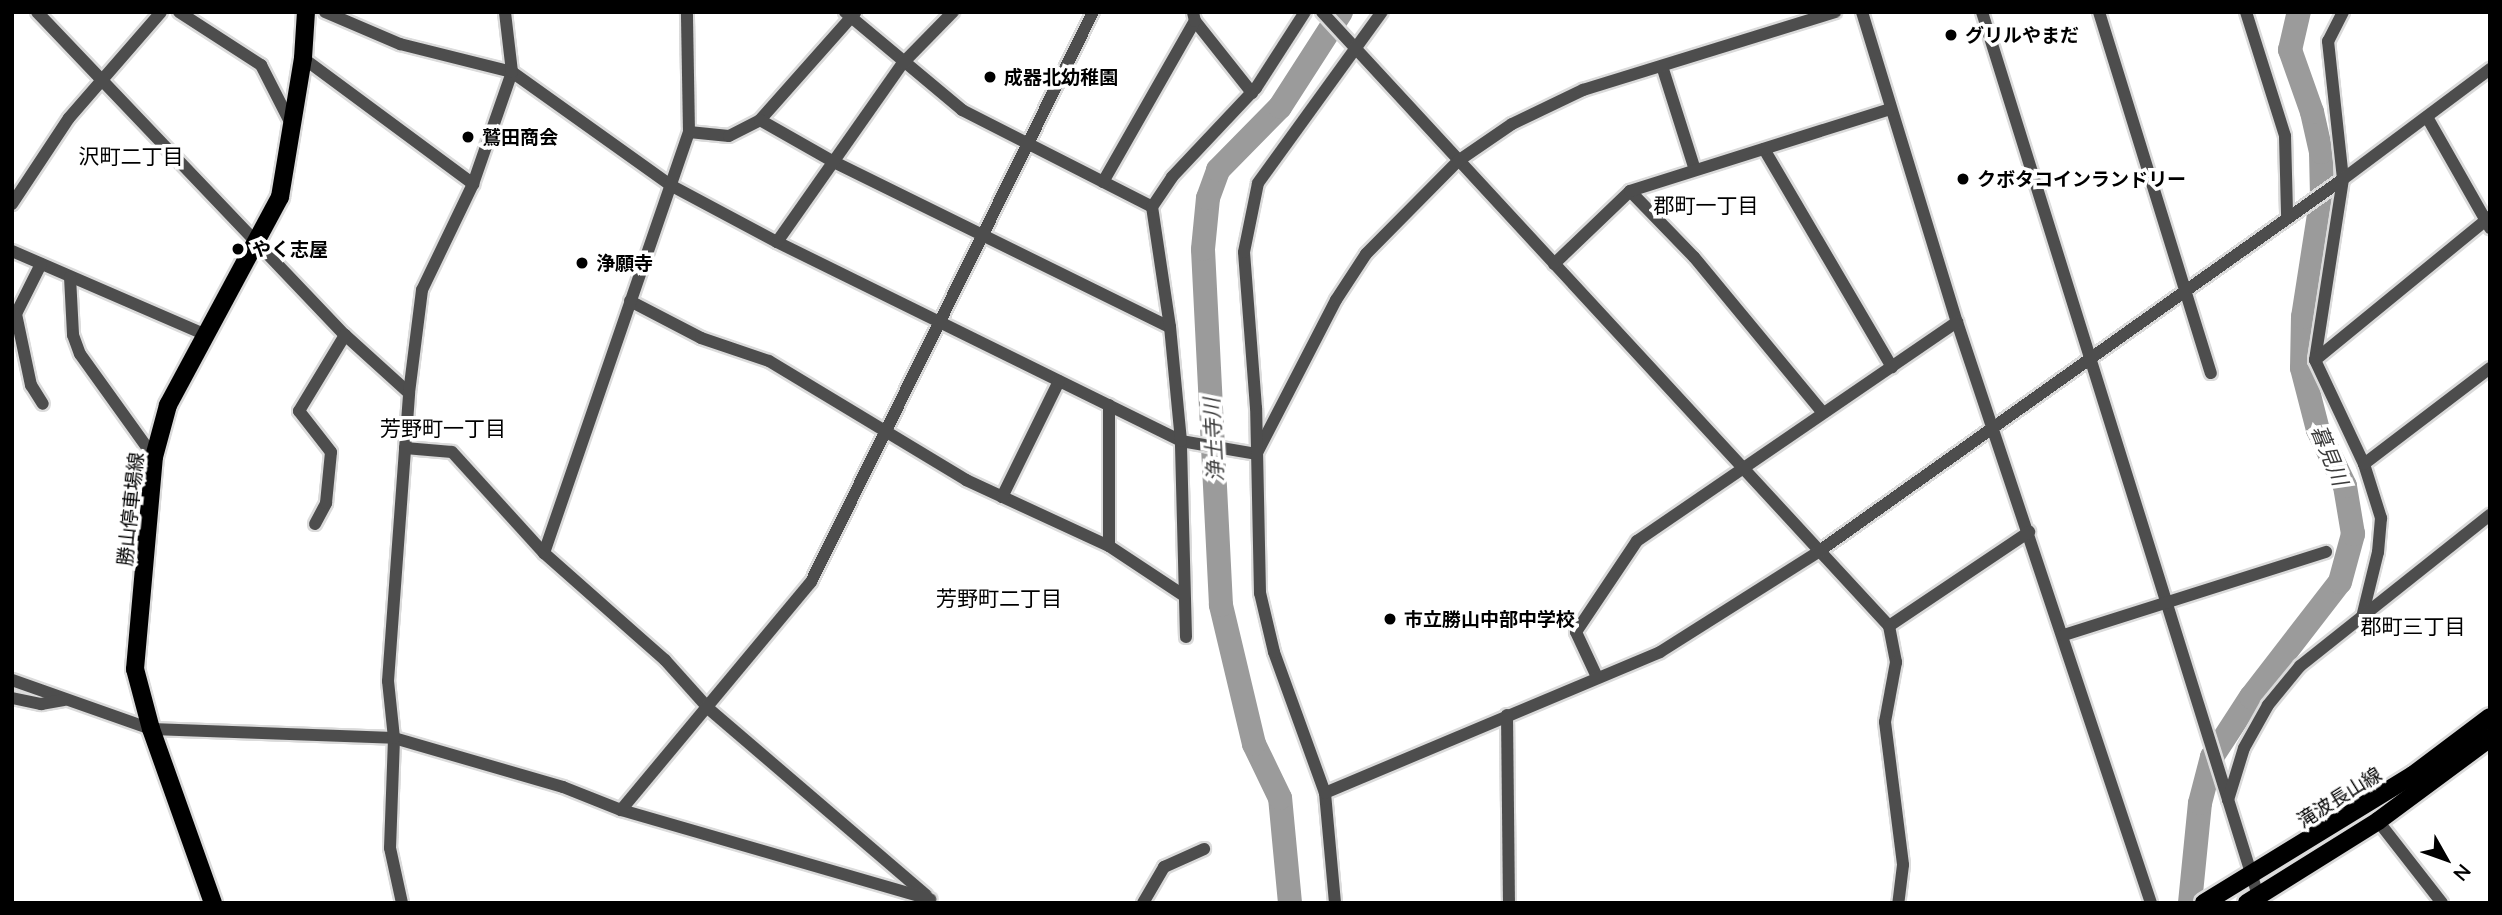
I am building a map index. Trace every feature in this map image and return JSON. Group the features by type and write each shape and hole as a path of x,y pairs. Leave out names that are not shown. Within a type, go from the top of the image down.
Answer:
{"main road":[{"name":"勝山停車場線","path":"213,903 151,729 135,669 155,457 168,405 204,334 259,242 280,197 303,58 306,12"},
{"name":"滝波長山線","path":"2208,901 2413,775 2490,717"},
{"name":"滝波長山線","path":"2255,901 2378,821 2490,738"}],"street":[{"path":"37,12 105,79 345,335 409,393"},
{"path":"12,204 69,118 161,12"},
{"path":"179,12 261,65 291,124"},
{"path":"325,12 400,44 512,72 672,186 777,242 1186,442 1256,454"},
{"path":"402,903 390,848 394,737 388,681 409,393 422,290 473,184 512,72 505,12"},
{"path":"544,553 689,132 687,12"},
{"path":"777,242 902,64 953,12"},
{"path":"621,810 709,709 811,582 886,434 937,321 1093,12"},
{"path":"1186,637 1183,595 1186,442 1152,207 1171,177 1252,93 1305,12"},
{"path":"1322,12 1889,626 1896,662 1885,722 1903,865 1898,903"},
{"path":"1335,903 1325,793 1274,652 1260,593 1254,358 1244,281 1250,207 1258,183 1275,155 1382,12"},
{"path":"1256,454 1336,300 1366,254 1458,161 1546,105 1835,12"},
{"path":"1862,12 1957,322 2064,635 2151,903"},
{"path":"1982,12 2164,604 2228,804 2254,873 2255,901"},
{"path":"2099,12 2211,373"},
{"path":"2246,12 2285,136 2290,213"},
{"path":"2343,12 2328,41 2343,179 2315,359 2364,464 2381,518 2378,552 2362,617"},
{"path":"689,132 729,136 760,120 851,14 902,64 962,110 1152,207"},
{"path":"1103,182 1194,16 1252,93"},
{"path":"303,58 473,184"},
{"path":"1662,66 1695,170"},
{"path":"1325,793 1660,652 1818,552 2290,213 2343,179 2490,69"},
{"path":"1553,264 1630,191 1890,109"},
{"path":"2315,359 2488,222 2427,117"},
{"path":"760,120 834,162 1170,327"},
{"path":"1764,149 1892,367"},
{"path":"1630,191 1694,257 1824,413"},
{"path":"12,251 204,334"},
{"path":"41,264 16,314 31,385 43,404"},
{"path":"71,277 73,335 80,354 155,457"},
{"path":"630,301 701,338 769,361 886,434 1002,497 1109,546 1183,595"},
{"path":"1597,677 1576,632 1628,552 1742,468 1957,322"},
{"path":"315,524 327,503 331,452 299,411 345,335"},
{"path":"2364,464 2490,368"},
{"path":"1002,497 1059,381"},
{"path":"1109,405 1109,546"},
{"path":"405,448 453,452 544,553 665,660 709,709 932,901"},
{"path":"2228,804 2230,782 2244,748 2268,705 2300,666 2490,515"},
{"path":"1889,626 2029,533"},
{"path":"2064,635 2326,552"},
{"path":"12,680 151,729 394,737 563,787 621,810 932,901"},
{"path":"12,698 41,704 64,700"},
{"path":"1507,715 1509,903"},
{"path":"2378,821 2442,903"},
{"path":"1143,903 1164,867 1204,849"}],"waterway":[{"name":"浄土寺川","path":"1290,903 1280,798 1254,744 1221,605 1203,249 1208,198 1218,170 1280,107 1341,12"},
{"name":"暮見川","path":"2190,903 2200,803 2212,757 2251,697 2340,582 2353,534 2345,486 2318,430 2302,368 2303,317 2322,196 2321,152 2312,112 2290,50 2299,12"}],"place":[{"name":"グリルやまだ","path":"1951,35"},
{"name":"成器北幼稚園","path":"990,77"},
{"name":"鷲田商会","path":"468,137"},
{"name":"クボタコインランドリー","path":"1963,179"},
{"name":"やく志屋","path":"238,249"},
{"name":"浄願寺","path":"582,263"},
{"name":"市立勝山中部中学校","path":"1390,619"}],"district":[{"name":"沢町二丁目","path":"131,156"},
{"name":"郡町一丁目","path":"1706,205"},
{"name":"芳野町一丁目","path":"443,428"},
{"name":"芳野町二丁目","path":"999,598"},
{"name":"郡町三丁目","path":"2413,626"}]}
